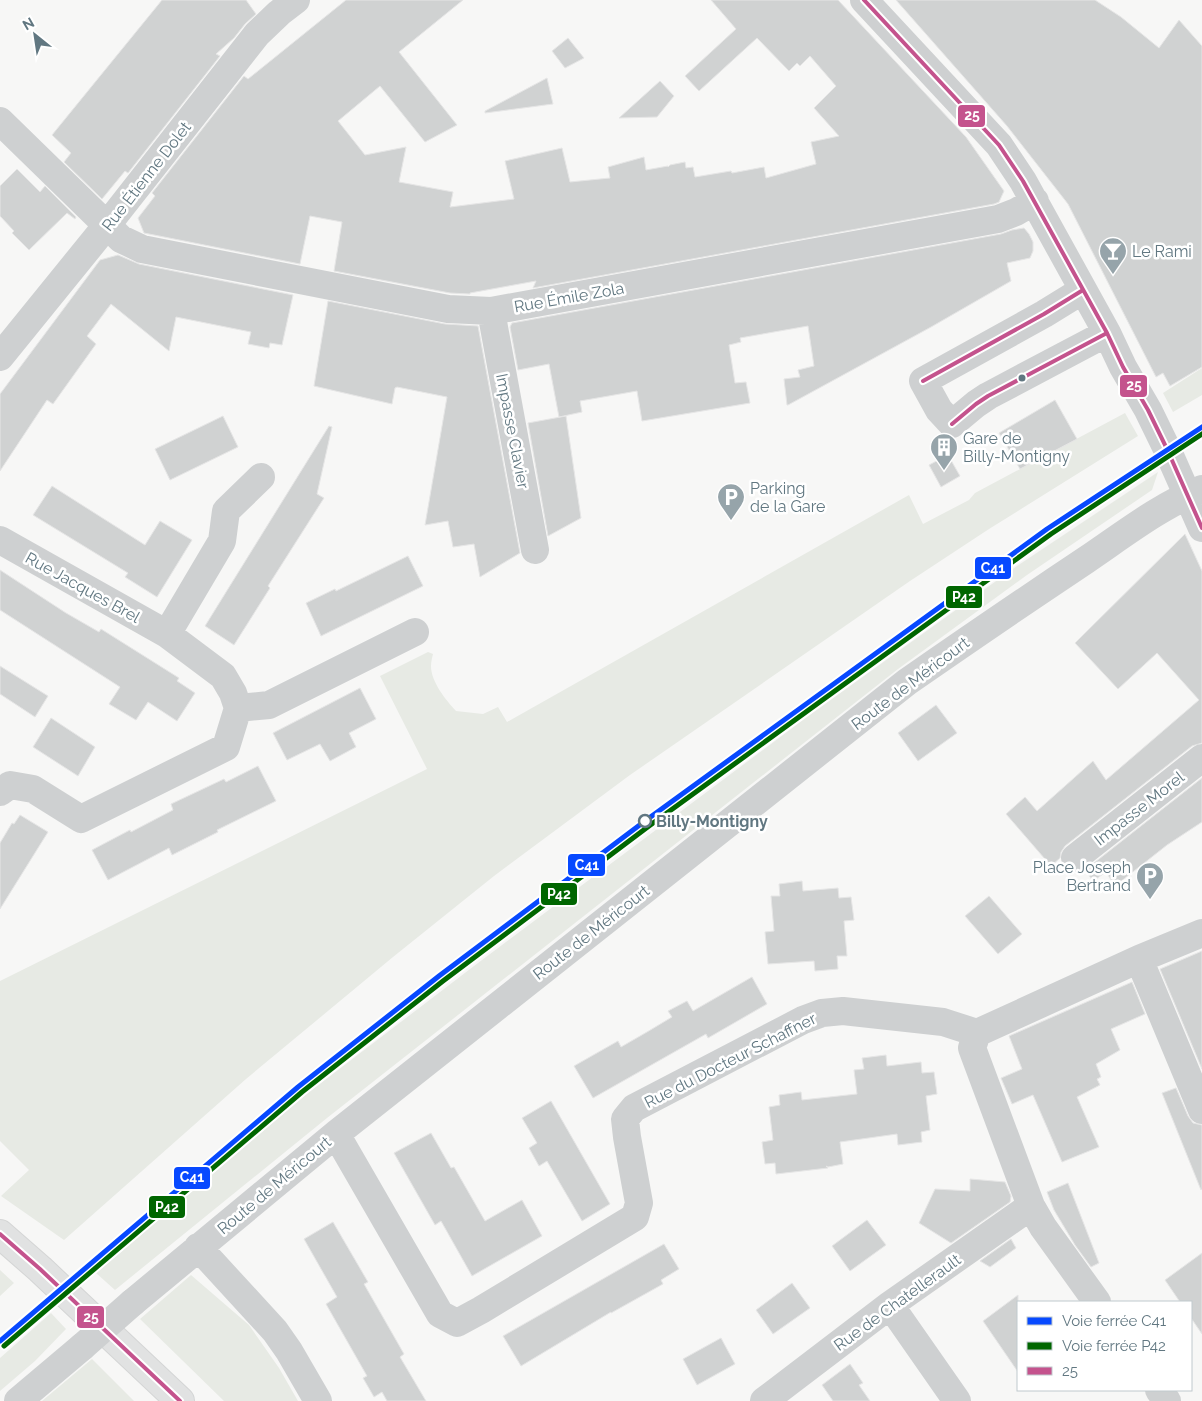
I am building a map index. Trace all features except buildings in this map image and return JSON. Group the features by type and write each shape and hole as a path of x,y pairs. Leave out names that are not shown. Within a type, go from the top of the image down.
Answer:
{"main road":[{"path":"0,1234 40,1268 180,1401"}],"street":[{"path":"875,3 999,145 1023,181 1148,410 1167,449 1195,492 1202,528"},
{"name":"Rue Étienne Dolet","path":"0,357 107,226 282,4"},
{"name":"Rue Émile Zola","path":"0,121 121,239 142,249 448,309 491,311 998,219 1016,212 1035,201"},
{"path":"1083,290 1021,327 923,381 939,410 952,424 988,396 1106,333"},
{"name":"Impasse Clavier","path":"491,311 535,550"},
{"path":"167,634 222,541 226,511 261,477"},
{"name":"Route de Méricourt","path":"18,1401 198,1247 336,1134 906,682 1143,522 1195,492"},
{"name":"Rue Jacques Brel","path":"0,540 167,634 223,676 233,692 238,708"},
{"path":"0,792 10,785 33,789 81,819 226,747 238,708 269,706 415,632"},
{"name":"Impasse Morel","path":"1075,858 1202,758"},
{"path":"1096,1301 1043,1227 1031,1206 972,1048 977,1033 1139,959 1202,933"},
{"path":"1139,959 1202,1110"},
{"name":"Rue du Docteur Schaffner","path":"336,1134 440,1314 457,1323 506,1296 635,1217 639,1203 625,1119 634,1108 796,1024 822,1014 843,1012 943,1022 977,1033"},
{"name":"Rue de Chatellerault","path":"764,1401 890,1305 1031,1206"},
{"path":"198,1247 275,1331 318,1401"},
{"path":"890,1305 957,1401"}],"shaded area":[{"path":"1202,368 1202,395 1173,412 1163,393"},
{"path":"1125,413 1138,436 910,581 630,775 494,876 246,1079 64,1240 1,1196 29,1170 0,1141 0,981 427,769 380,676 428,652 433,654 431,666 436,684 456,711 483,714 498,707 507,722 909,495 923,524 969,500 975,493"},
{"path":"1158,472 1152,490 1027,575 898,669 327,1118 115,1290 96,1273 308,1093 474,966 807,717 1017,566"},
{"path":"0,1270 14,1283 0,1296"},
{"path":"191,1275 249,1325 279,1368 298,1401 224,1401 140,1319"},
{"path":"51,1313 66,1329 35,1361 0,1391 0,1358"},
{"path":"92,1359 134,1401 42,1401"}],"rail line":[{"name":"C41","path":"0,1341 298,1087 439,976 645,821 1047,529 1202,427"},
{"name":"P42","path":"4,1346 302,1092 443,981 649,826 1051,534 1202,434"}],"transit line":[{"name":"25","path":"864,0 999,145 1023,181 1148,410 1202,528"},
{"name":"25","path":"923,381 1044,314 1083,290"},
{"name":"25","path":"952,424 988,396 1107,333"},
{"name":"25","path":"0,1234 40,1269 180,1401"}],"place":[{"name":"Le Rami","path":"1113,275"},
{"name":"Gare de Billy-Montigny","path":"944,471"},
{"name":"Parking de la Gare","path":"731,521"},
{"name":"Billy-Montigny","path":"645,821"},
{"name":"Place Joseph Bertrand","path":"1150,900"}]}
